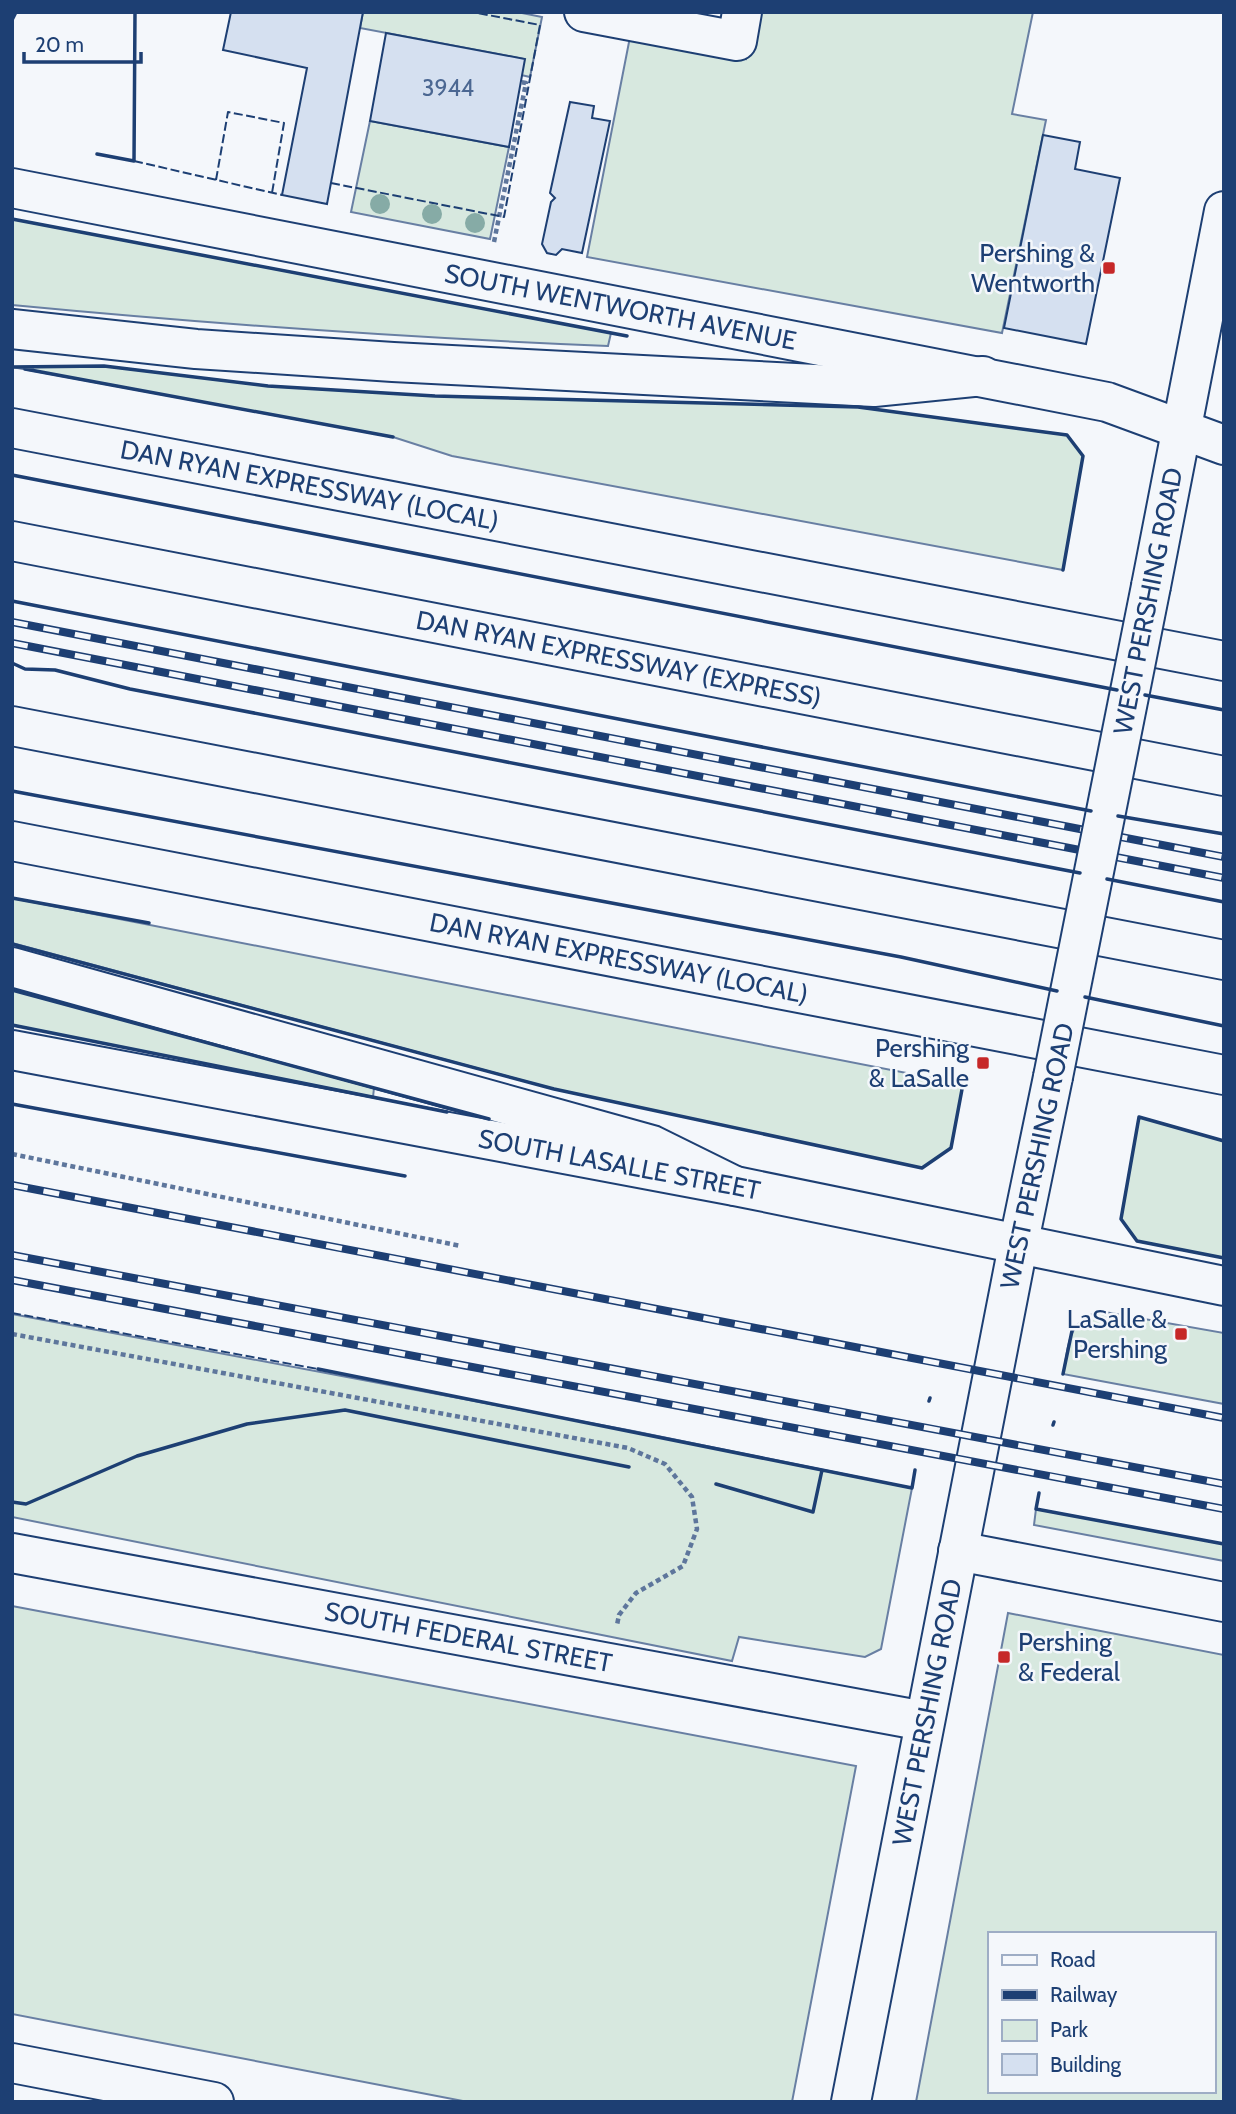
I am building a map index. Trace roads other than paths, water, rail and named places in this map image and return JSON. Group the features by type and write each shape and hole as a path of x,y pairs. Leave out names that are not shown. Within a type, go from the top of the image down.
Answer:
{"main road":[{"path":"584,12 737,41 742,12"},
{"name":"SOUTH WENTWORTH AVENUE","path":"12,188 1107,402 1224,445"},
{"name":"WEST PERSHING ROAD","path":"851,2102 924,1721 1224,211"},
{"path":"12,330 196,349 874,387 983,376"},
{"name":"DAN RYAN EXPRESSWAY (LOCAL)","path":"12,428 1224,661"},
{"name":"DAN RYAN EXPRESSWAY (EXPRESS)","path":"12,541 1224,776"},
{"path":"12,726 1224,960"},
{"name":"DAN RYAN EXPRESSWAY (LOCAL)","path":"12,841 1224,1075"},
{"path":"12,967 652,1145 735,1186"},
{"name":"SOUTH LASALLE STREET","path":"12,1050 735,1186 1224,1286"},
{"path":"1177,1066 1224,1088"},
{"path":"958,1551 1224,1602"},
{"name":"SOUTH FEDERAL STREET","path":"12,1553 924,1721"},
{"path":"12,2063 214,2102"}],"railway":[{"path":"12,622 1224,857"},
{"path":"12,643 1224,878"},
{"path":"12,1185 1224,1418"},
{"path":"12,1255 1224,1484"},
{"path":"12,1280 1224,1509"}],"place":[{"name":"Pershing & Wentworth","path":"1109,268"},
{"name":"Pershing & LaSalle","path":"983,1063"},
{"name":"LaSalle & Pershing","path":"1181,1334"},
{"name":"Pershing & Federal","path":"1004,1657"}]}
